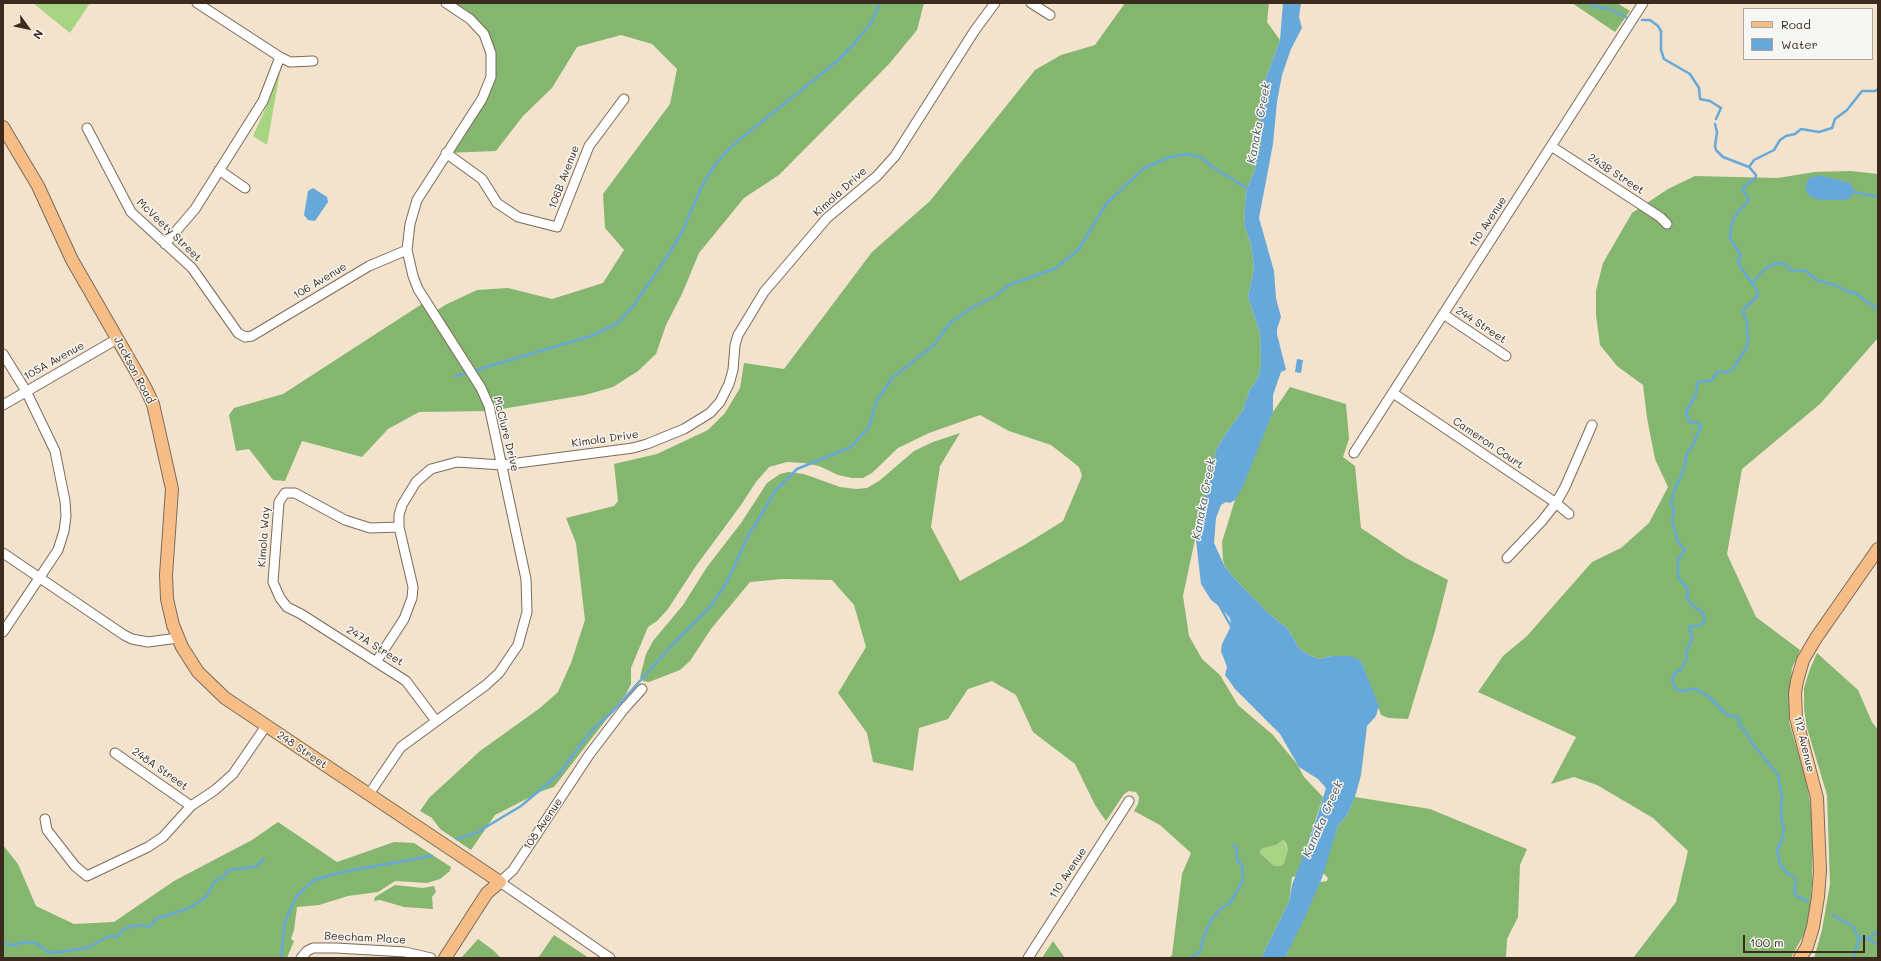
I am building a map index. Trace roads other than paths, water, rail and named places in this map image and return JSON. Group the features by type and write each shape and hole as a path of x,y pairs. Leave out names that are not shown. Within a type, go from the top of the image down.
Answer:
{"main road":[{"name":"Jackson Road","path":"3,126 38,186 72,260 118,339 153,404 171,477 172,493 166,590 170,613 178,638"},
{"name":"112 Avenue","path":"1800,958 1807,947 1814,927 1820,870 1817,798 1796,718 1795,692 1797,681 1803,660 1816,638 1878,549"},
{"name":"248 Street","path":"178,638 190,661 211,686 225,698 500,882"},
{"name":"108 Avenue","path":"446,958 487,893 500,882"}],"street":[{"path":"197,3 280,57 290,62 313,61"},
{"name":"McClure Drive","path":"369,794 401,747 486,685 499,673 515,650 525,624 528,604 527,586 502,465 490,411 485,396 418,289 413,276 407,250 410,224 417,200 486,92 492,77 489,45 480,28 470,19 446,3"},
{"name":"Kimola Drive","path":"376,662 404,618 412,598 413,587 399,527 402,505 408,492 416,482 431,469 457,462 502,465 633,448 647,444 684,428 710,413 720,402 729,384 733,370 735,345 738,335 764,292 827,218 877,176 895,156 975,30 995,3"},
{"path":"1031,3 1050,15"},
{"name":"110 Avenue","path":"1354,453 1643,3"},
{"path":"165,244 195,208 264,102 280,57"},
{"name":"106B Avenue","path":"446,153 482,179 497,204 518,217 557,227 589,146 624,98"},
{"name":"McVeety Street","path":"87,128 126,204 139,221 192,268 238,333 248,337"},
{"name":"243B Street","path":"1551,146 1660,217 1667,224"},
{"path":"219,170 245,188"},
{"name":"106 Avenue","path":"248,337 369,266 407,250"},
{"name":"244 Street","path":"1443,314 1506,356"},
{"name":"105A Avenue","path":"3,405 118,339"},
{"path":"3,354 26,391 55,451 65,501 66,516 62,541 58,550 3,632"},
{"name":"Cameron Court","path":"1393,393 1556,503 1569,514"},
{"path":"1507,558 1556,503 1565,488 1592,426"},
{"name":"Kimola Way","path":"287,607 280,598 273,582 279,502 285,493 295,493 345,520 370,528 399,527"},
{"path":"3,553 132,639 148,642 178,638"},
{"name":"247A Street","path":"287,607 302,614 406,681 436,721"},
{"name":"108 Avenue","path":"500,882 513,870 589,755 624,709 642,689"},
{"path":"45,819 47,830 75,866 87,876 148,846 162,837 191,806 215,790 233,774 266,726"},
{"name":"248A Street","path":"115,753 191,806"},
{"name":"110 Avenue","path":"1028,958 1129,801"},
{"name":"248 Street","path":"500,882 610,958"},
{"name":"Beecham Place","path":"301,958 307,951 313,948 336,948 405,952 431,958"}],"water":[{"path":"1283,3 1301,3 1299,17 1302,28 1291,49 1282,75 1277,102 1273,144 1259,218 1274,271 1276,298 1281,317 1277,334 1286,370 1281,372 1273,395 1273,412 1243,486 1235,500 1221,505 1216,518 1214,543 1225,567 1267,612 1288,629 1299,648 1307,654 1319,659 1332,656 1351,656 1361,661 1379,706 1376,716 1367,726 1361,775 1355,797 1347,815 1338,826 1322,878 1306,915 1285,958 1261,958 1289,902 1292,885 1314,827 1326,788 1318,779 1299,767 1280,734 1235,689 1225,675 1227,667 1221,651 1222,644 1231,626 1230,618 1211,600 1201,584 1196,540 1200,516 1216,450 1243,410 1249,391 1258,378 1261,363 1260,334 1248,297 1254,268 1251,245 1244,224 1246,191 1254,172 1261,144 1261,97 1266,78 1280,40"},
{"path":"1819,175 1850,183 1854,190 1853,194 1847,200 1820,200 1811,197 1806,191 1806,185 1809,178"},
{"path":"313,188 327,197 328,202 315,221 308,220 304,215 308,191"},
{"path":"1297,359 1303,360 1301,373 1295,372"}],"waterway":[{"path":"456,376 591,336 618,323 634,305 681,234 702,186 716,163 734,144 835,63 853,45 871,23 880,3"},
{"path":"1589,3 1593,6 1610,9 1626,17"},
{"path":"1642,20 1650,20 1658,26 1661,31 1661,50 1664,59 1690,74 1699,88 1700,99 1710,101 1721,108 1716,119"},
{"path":"1749,167 1754,160 1774,150 1780,140 1786,136 1795,134 1801,129 1819,132 1832,128 1835,119 1847,110 1862,91 1875,91 1878,89"},
{"path":"1715,124 1717,132 1715,146 1716,150 1723,157 1749,167 1756,175 1756,177 1744,187 1743,191 1748,197 1748,201 1734,217 1730,238 1741,256 1738,260 1740,266 1756,289 1758,296 1744,309 1743,314 1747,321 1748,345 1732,370 1728,372 1717,372 1711,381 1700,381 1697,384 1696,395 1686,412 1691,423 1697,422 1701,426 1692,447 1687,453 1684,469 1675,489 1671,502 1674,511 1672,520 1678,542 1685,550 1678,560 1678,577 1688,589 1687,597 1690,603 1704,614 1704,622 1700,625 1689,627 1692,636 1686,651 1687,658 1681,669 1674,674 1672,682 1677,690 1684,691 1696,689 1708,696 1726,714 1739,718 1739,725 1747,733 1751,742 1779,776 1779,784 1782,793 1781,819 1784,827 1781,843 1777,849 1780,864 1786,872 1795,878 1796,882 1794,892 1798,897 1808,901"},
{"path":"457,839 476,833 521,806 559,774 590,732 613,711 673,644 710,607 727,582 748,536 776,490 797,469 851,447 869,427 876,402 892,378 934,345 950,323 973,307 995,296 1009,285 1056,268 1079,249 1106,204 1144,168 1170,157 1188,154 1202,158 1212,167 1249,189"},
{"path":"1854,192 1878,197"},
{"path":"1752,283 1766,268 1777,263 1785,264 1791,270 1806,271 1816,280 1835,285 1857,294 1874,307 1878,308"},
{"name":"Kanaka Creek","path":"1218,603 1233,630"},
{"path":"1190,958 1200,952 1203,939 1212,918 1220,909 1229,904 1240,887 1243,879 1242,865 1237,860 1237,849 1234,845"},
{"path":"306,887 314,880 342,872 432,856"},
{"path":"3,943 12,945 28,942 36,943 47,951 53,953 87,948 107,937 118,936 124,929 137,925 149,927 156,919 187,909 202,900 208,894 214,882 224,876 229,870 255,867 264,859"},
{"path":"281,958 285,922 296,897 304,889"},
{"path":"1833,915 1852,926 1856,932 1859,939 1853,958"},
{"path":"1868,939 1878,931"},
{"path":"1859,939 1868,939 1878,945"},
{"path":"1173,958 1178,958"}]}
